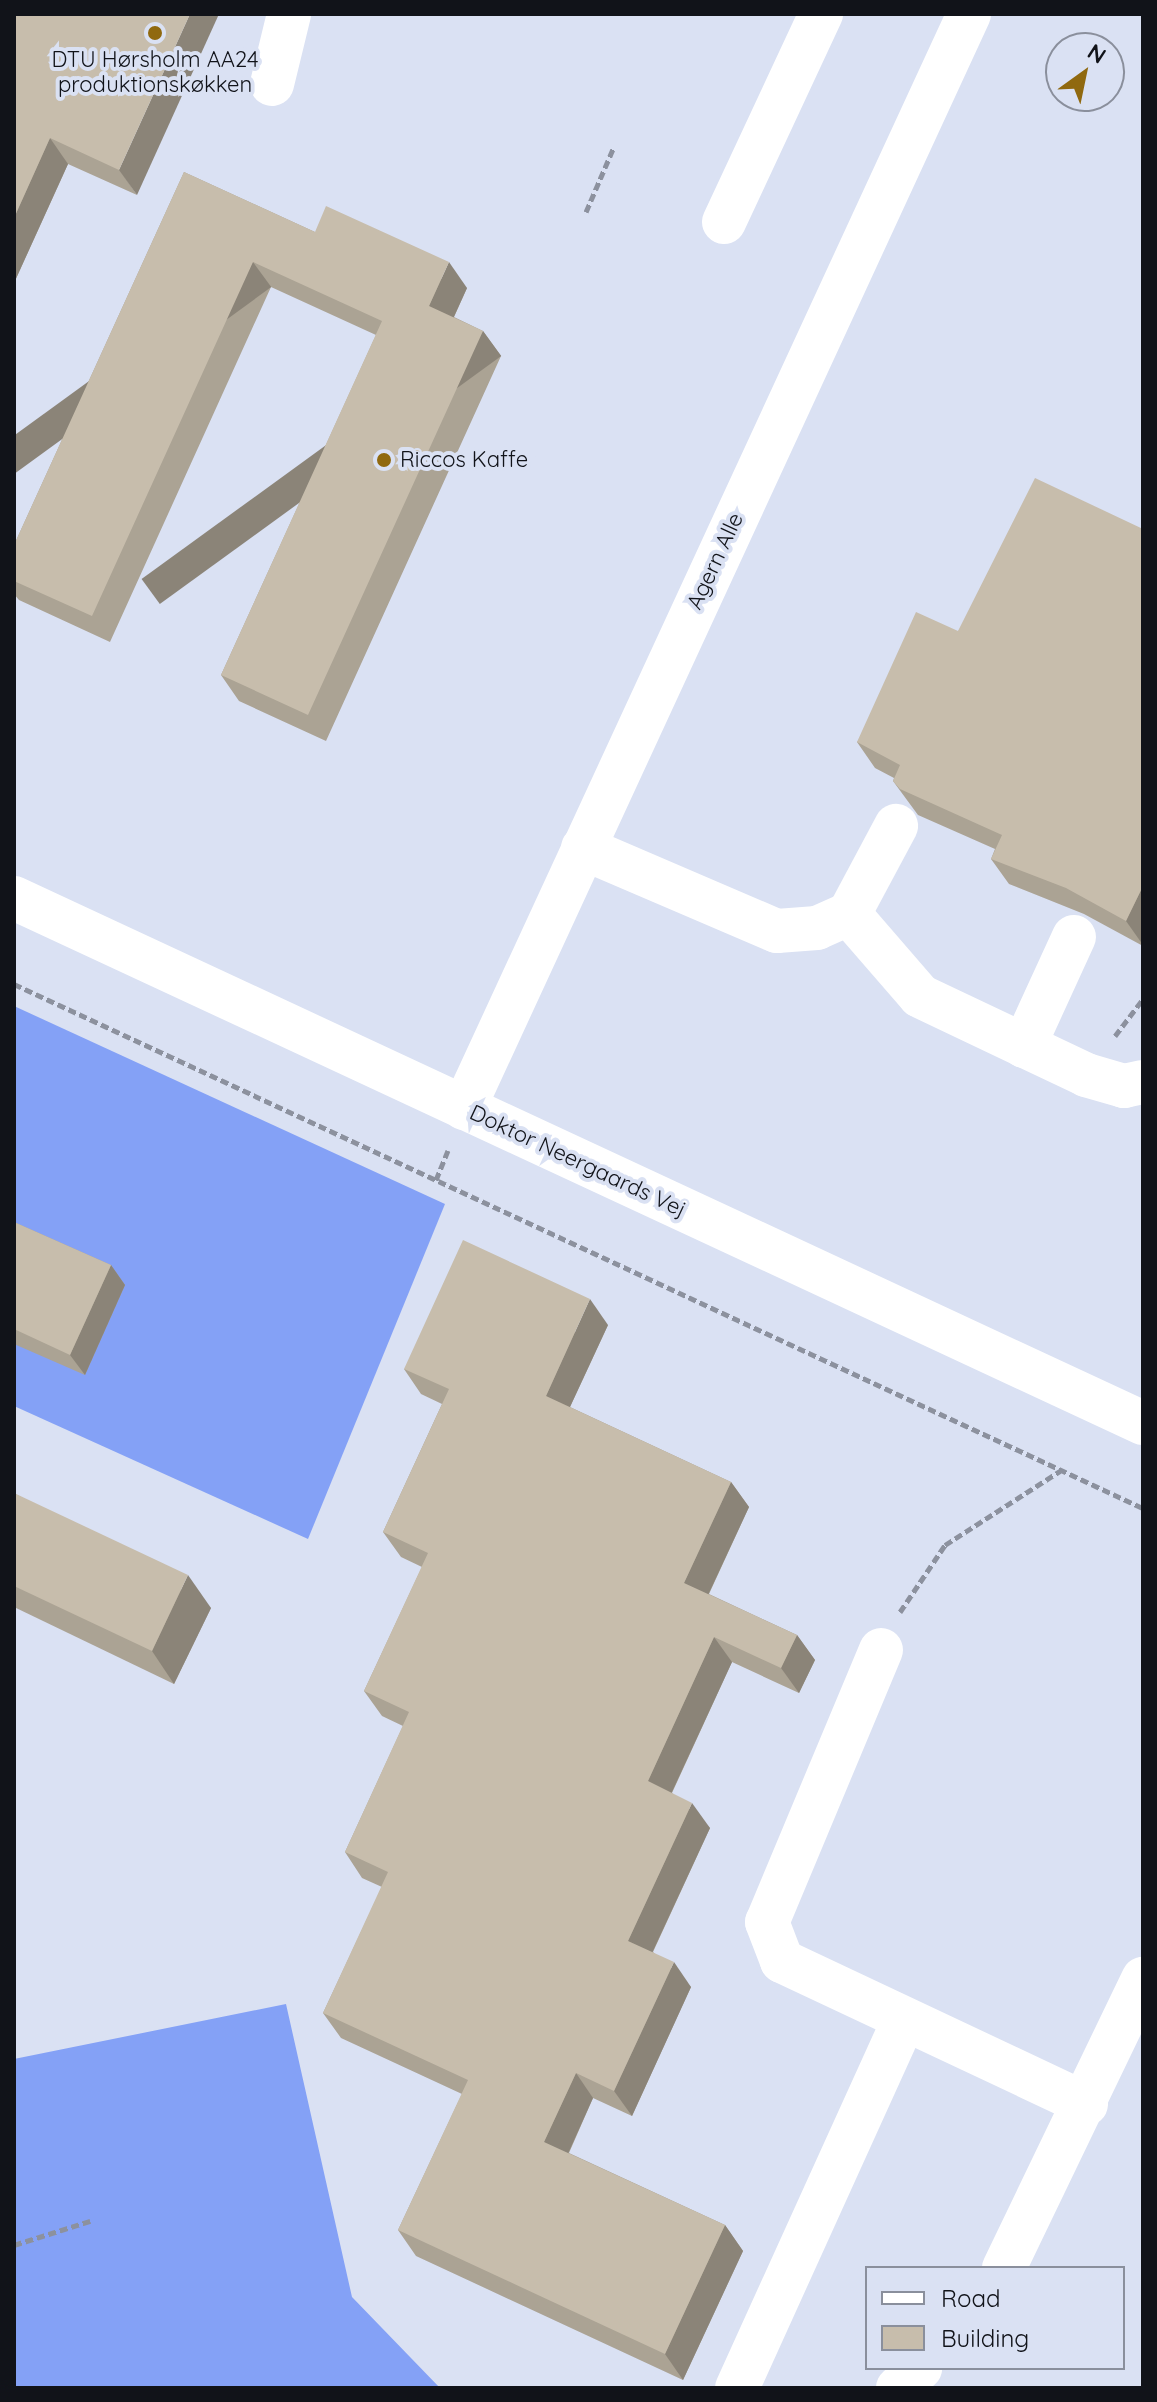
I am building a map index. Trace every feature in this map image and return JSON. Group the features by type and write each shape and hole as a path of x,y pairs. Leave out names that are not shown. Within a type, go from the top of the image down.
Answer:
{"street":[{"path":"272,84 289,14"},
{"path":"724,222 821,14"},
{"name":"Agern Alle","path":"464,1108 969,14"},
{"path":"583,848 777,931 817,928 849,914 896,826"},
{"name":"Doktor Neergaards Vej","path":"14,898 1143,1423"},
{"path":"849,914 920,996 1086,1075 1124,1086 1143,1082"},
{"path":"1024,1046 1074,937"},
{"path":"881,1650 767,1922 782,1961 903,2022 1086,2104"},
{"path":"1005,2266 1086,2104 1143,1979"},
{"path":"737,2388 903,2022"},
{"path":"898,2388 918,2370"}],"path":[{"path":"586,212 613,149"},
{"path":"14,984 1143,1508"},
{"path":"881,1650 910,1592 945,1545 1061,1470"},
{"path":"14,2245 90,2221"}],"shaded area":[{"path":"14,1006 445,1204 308,1539 14,1406"},
{"path":"286,2004 352,2297 440,2388 14,2388 14,2059"}],"building":[{"path":"14,14 190,14 119,170 50,138 14,218"},
{"path":"184,172 315,232 326,206 449,262 429,306 483,331 308,715 221,675 382,321 253,262 92,616 14,581 14,545"},
{"path":"1035,478 1143,529 1143,886 1126,921 1066,888 991,859 1002,835 900,789 893,781 900,765 857,742 916,612 958,631"},
{"path":"14,1222 111,1265 70,1355 14,1329"},
{"path":"463,1240 590,1299 546,1396 731,1482 684,1583 797,1635 781,1668 714,1637 648,1781 692,1803 628,1941 674,1962 614,2091 576,2073 544,2142 725,2225 665,2354 398,2230 468,2080 323,2013 388,1872 345,1852 409,1712 364,1691 428,1553 383,1532 449,1389 404,1369"},
{"path":"14,1493 188,1575 152,1651 14,1586"}],"place":[{"name":"DTU Hørsholm AA24 produktionskøkken","path":"155,33"},
{"name":"Riccos Kaffe","path":"384,460"}]}
